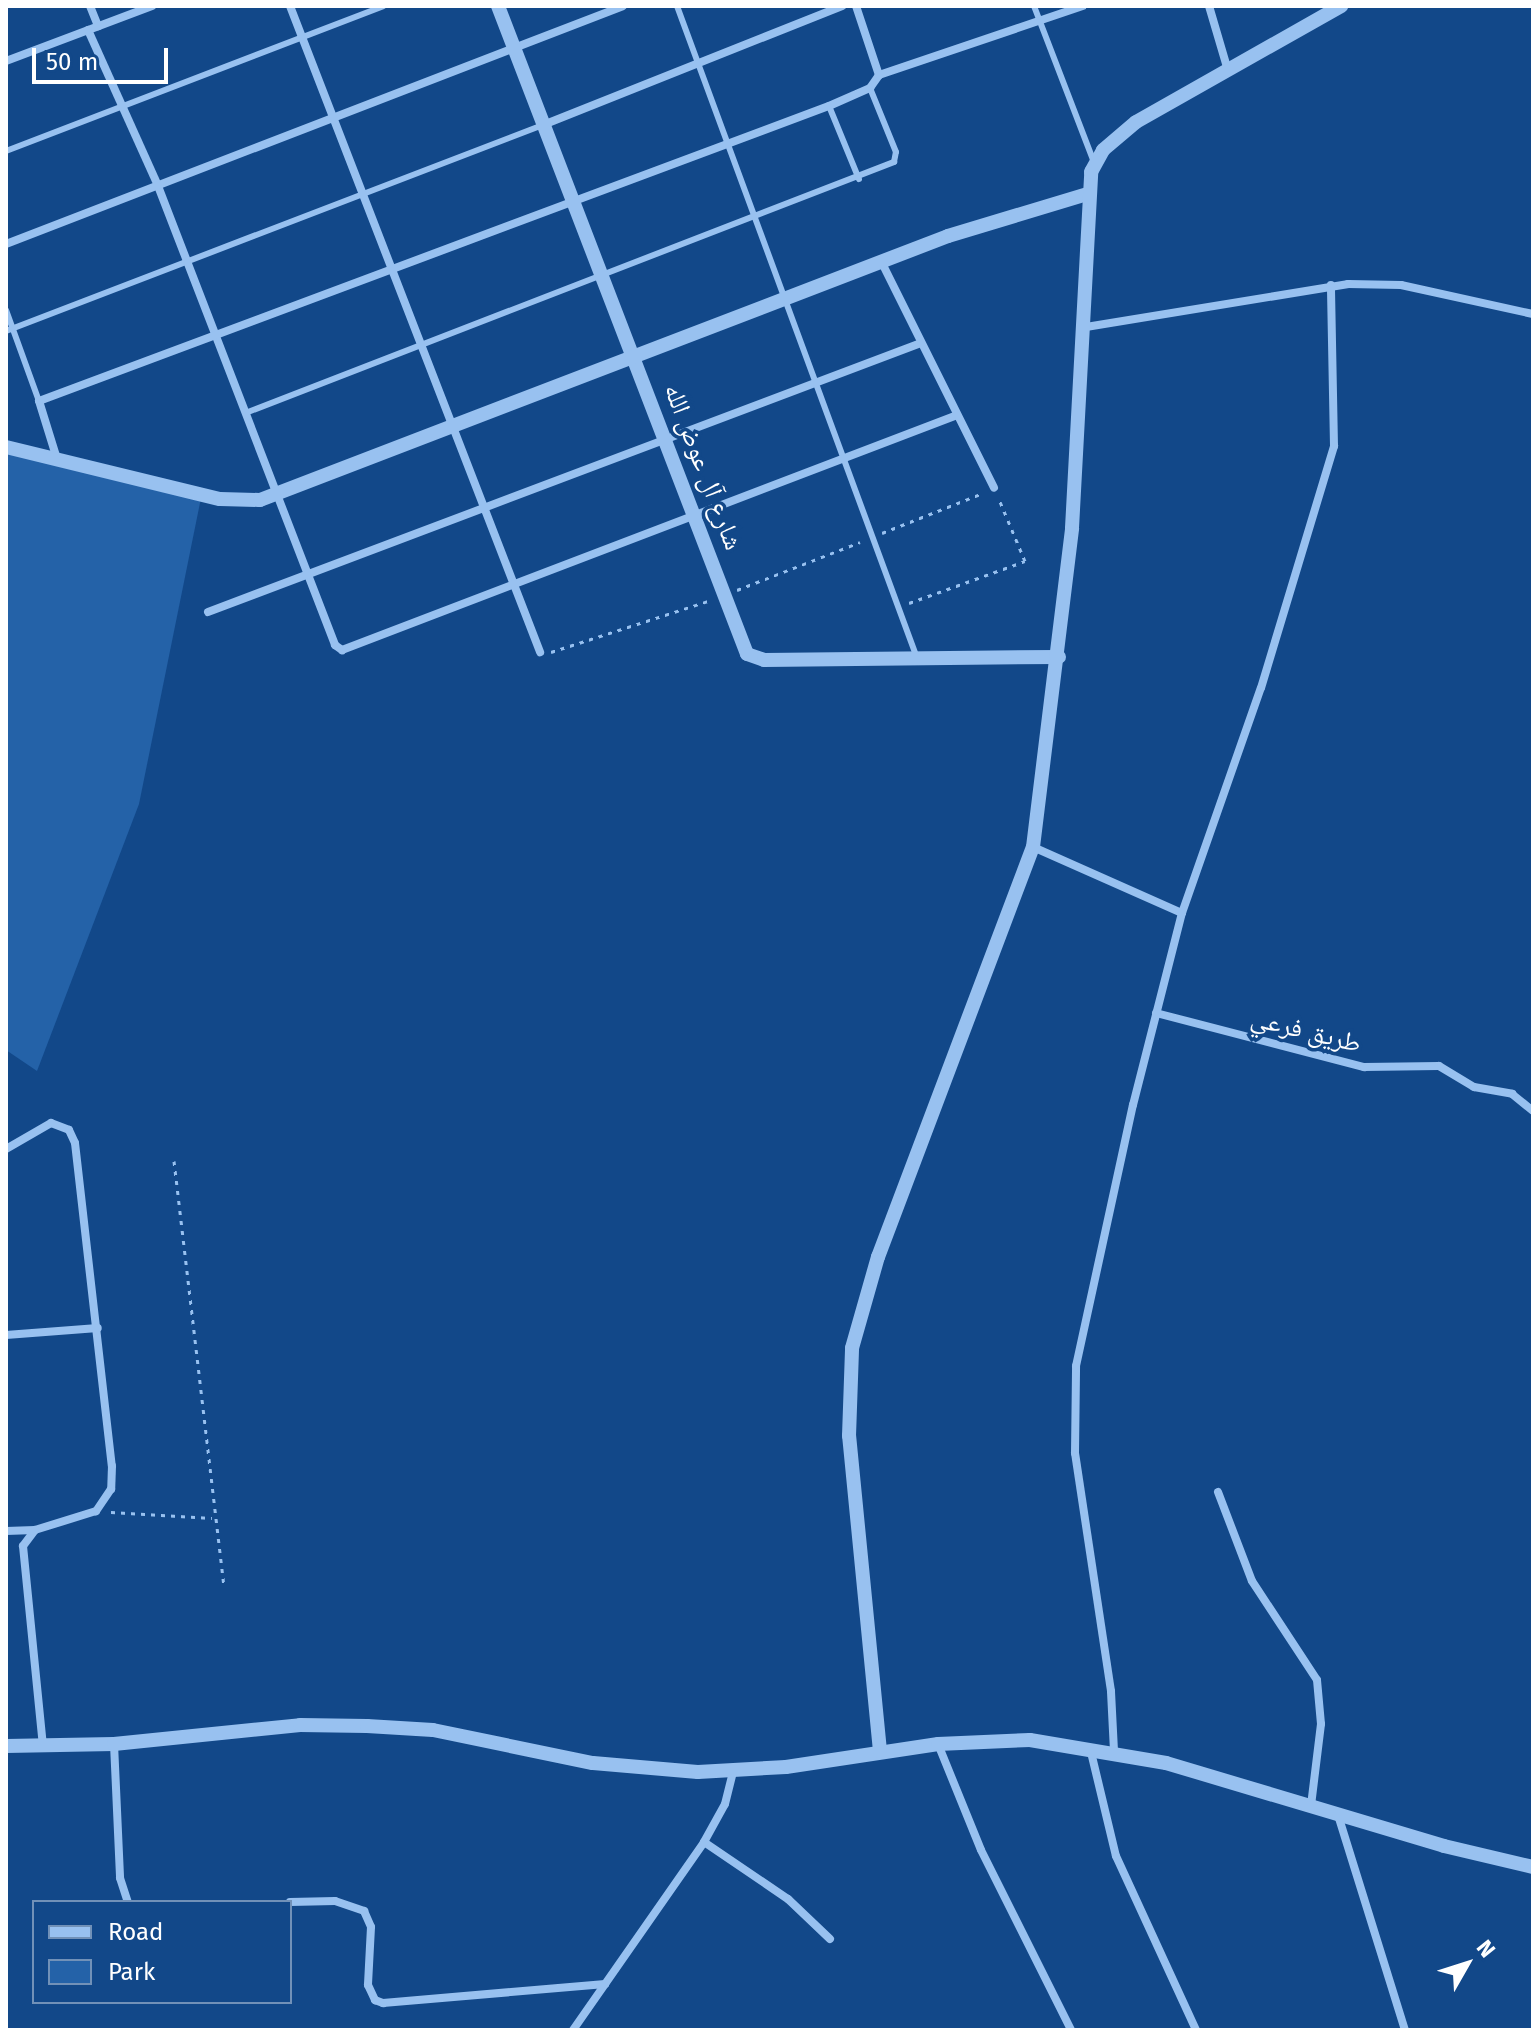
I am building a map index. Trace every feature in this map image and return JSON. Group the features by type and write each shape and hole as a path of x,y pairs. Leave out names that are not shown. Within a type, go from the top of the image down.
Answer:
{"street":[{"path":"90,6 98,26"},
{"path":"6,61 152,6"},
{"path":"290,6 336,116 540,652"},
{"name":"شارع آل عوض الله","path":"498,6 570,202 667,437 744,649 757,660 918,661 1059,657"},
{"path":"6,244 623,6"},
{"path":"543,125 842,6"},
{"path":"856,6 879,75"},
{"path":"57,460 39,401 394,271 829,106 870,88 879,75 1040,24 1083,6"},
{"path":"1209,6 1227,67"},
{"path":"880,1751 849,1436 852,1348 878,1257 1033,847 1059,657 1086,327 1087,194 1094,162 1136,122 1227,67 1341,6"},
{"path":"88,30 158,186 248,412 335,645 345,651 957,415"},
{"path":"6,447 220,499 250,501 454,426 786,296 1014,213 1087,194"},
{"path":"882,263 994,488"},
{"path":"1086,327 1331,285 1401,285 1533,314"},
{"path":"1114,1751 1111,1691 1077,1480 1074,1385 1156,1013 1182,913 1261,688 1334,446 1331,285"},
{"path":"208,612 817,379 921,343"},
{"path":"1033,847 1182,913"},
{"name":"طريق فرعي","path":"1156,1013 1364,1067 1439,1066 1474,1087 1512,1094 1533,1111"},
{"path":"6,1149 51,1123 69,1130 98,1328 113,1477 107,1498 96,1511 35,1530 6,1531"},
{"path":"6,1335 98,1328"},
{"path":"1218,1492 1252,1581 1317,1680 1321,1724 1311,1805"},
{"path":"35,1530 22,1556 43,1745"},
{"path":"6,1746 114,1744 263,1728 367,1726 433,1730 593,1763 733,1771 938,1744 1030,1740 1114,1751 1533,1867"},
{"path":"114,1744 120,1878 127,1900"},
{"path":"938,1744 981,1850 1071,2030"},
{"path":"1090,1747 1116,1856 1196,2030"},
{"path":"573,2030 704,1842 725,1804 733,1771"},
{"path":"1338,1815 1405,2030"},
{"path":"704,1842 788,1899 830,1939"},
{"path":"292,1902 335,1901 364,1911 371,1927 368,1985 375,2000 383,2003 605,1984"}],"lane":[{"path":"6,151 383,6"},
{"path":"677,6 876,536 918,661"},
{"path":"1034,6 1094,162"},
{"path":"248,412 859,179 894,162 896,152 870,88"},
{"path":"829,106 859,179"},
{"path":"10,329 543,125"},
{"path":"6,310 10,329 39,401"}],"path":[{"path":"540,652 726,595 994,488 1025,561 900,607"},
{"path":"174,1161 212,1518 224,1586"},
{"path":"96,1511 212,1518"}],"green space":[{"path":"6,450 202,493 139,804 37,1071 6,1050"}]}
